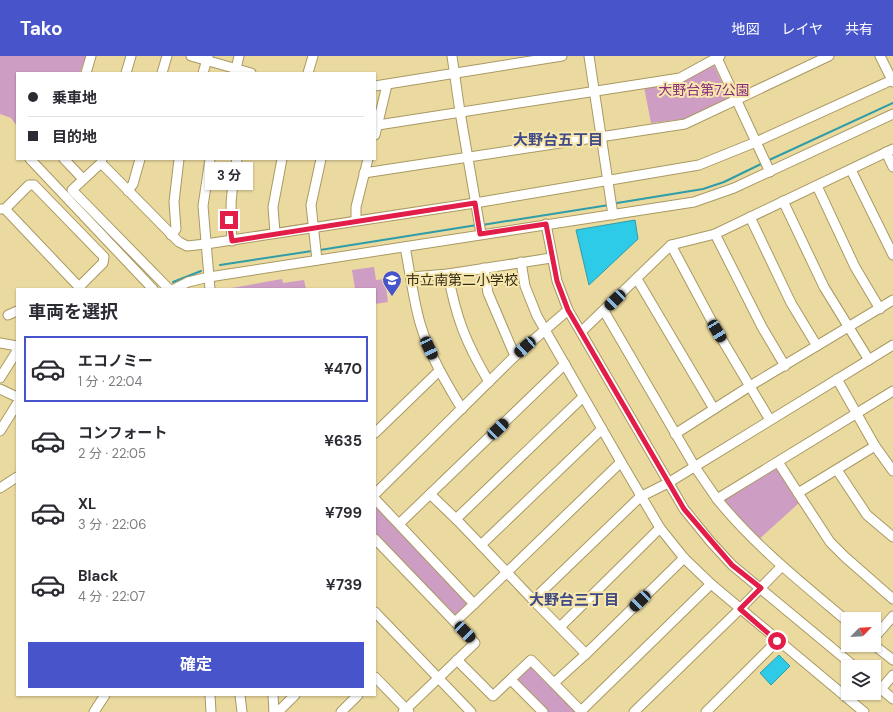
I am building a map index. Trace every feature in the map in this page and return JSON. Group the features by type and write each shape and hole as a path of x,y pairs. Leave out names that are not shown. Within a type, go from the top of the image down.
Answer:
{"street":[{"path":"86,72 91,56"},
{"path":"126,72 131,56"},
{"path":"162,72 167,56"},
{"path":"191,56 207,58 235,71 239,56"},
{"path":"308,72 313,56"},
{"path":"452,56 480,234"},
{"path":"376,86 454,72 562,56"},
{"path":"589,56 596,92 613,214"},
{"path":"364,173 685,124 830,56"},
{"path":"169,288 72,190 101,161 178,242 186,246 232,241 356,220 609,182 699,165 756,142 892,81 880,56"},
{"path":"378,125 680,78 718,57 736,101 767,166"},
{"path":"203,72 207,58"},
{"path":"376,132 387,85"},
{"path":"176,288 188,282 209,277 701,200 728,191 767,166 893,114"},
{"path":"582,331 671,245 715,234 890,151 893,167"},
{"path":"31,160 152,288"},
{"path":"65,160 83,179"},
{"path":"128,191 133,184 140,160"},
{"path":"171,235 176,229 174,202 179,160"},
{"path":"210,160 203,206 210,288"},
{"path":"232,241 229,220 231,192 237,160"},
{"path":"275,233 273,207 282,160"},
{"path":"317,260 312,227 311,205 321,160"},
{"path":"356,220 356,207 368,160"},
{"path":"851,170 893,255"},
{"path":"29,185 34,185 104,257 104,263 80,288 2,209 29,185"},
{"path":"817,186 855,267 880,309"},
{"path":"783,201 824,287 869,360"},
{"path":"750,217 791,303 817,346"},
{"path":"546,224 551,258 557,281 568,310 582,331 684,509 732,565 847,660"},
{"path":"715,234 762,327 785,366"},
{"path":"671,245 717,331 770,420"},
{"path":"405,247 420,323 440,371 462,409"},
{"path":"411,277 448,274 551,258"},
{"path":"520,262 530,299 583,397 660,528 684,558 711,584 777,641 864,712"},
{"path":"484,268 488,293 515,356"},
{"path":"448,274 461,328 473,354 489,382"},
{"path":"637,279 714,409"},
{"path":"675,434 750,386 893,300"},
{"path":"376,493 515,356 568,310"},
{"path":"604,311 675,434 717,499 738,524 782,566 841,616"},
{"path":"0,343 16,346"},
{"path":"533,600 640,496 668,483 695,467 893,345"},
{"path":"0,378 16,353"},
{"path":"399,524 565,364"},
{"path":"376,432 440,371"},
{"path":"837,379 875,446 893,471"},
{"path":"0,389 16,397"},
{"path":"717,499 856,412 893,391"},
{"path":"456,519 583,397"},
{"path":"0,432 16,406"},
{"path":"482,545 602,429"},
{"path":"798,493 875,446"},
{"path":"455,622 621,462"},
{"path":"778,462 830,542 893,599"},
{"path":"837,470 868,515 893,538"},
{"path":"0,488 16,478"},
{"path":"430,494 482,545 506,572 586,654"},
{"path":"376,500 474,604"},
{"path":"560,627 660,528"},
{"path":"376,541 475,643 406,711 376,679"},
{"path":"554,683 586,654 684,558"},
{"path":"634,712 782,566"},
{"path":"457,660 493,696 531,660 582,711 711,584"},
{"path":"376,613 471,712"},
{"path":"881,630 893,616"},
{"path":"706,712 777,641"},
{"path":"881,650 893,660"},
{"path":"881,683 893,675"},
{"path":"511,680 543,712"},
{"path":"881,689 893,699"},
{"path":"94,712 103,696"},
{"path":"210,696 211,712"},
{"path":"240,696 242,712"},
{"path":"273,696 274,711 281,709 294,696"},
{"path":"341,712 357,696"}],"green space":[{"path":"0,56 86,56 80,72 16,72 16,125 11,118 0,114"},
{"name":"大野台第7公園","path":"713,63 730,100 684,119 651,123 644,87"},
{"path":"374,267 376,280 385,279 388,302 376,304 376,288 355,288 352,270"},
{"path":"282,279 283,283 304,280 306,288 232,288"},
{"path":"774,467 779,468 799,503 757,541 722,503 723,498"},
{"path":"376,504 470,604 455,618 376,535"},
{"path":"533,667 576,712 547,712 518,682 518,677 528,668"}],"water":[{"path":"635,220 638,239 589,285 576,230"},
{"path":"779,655 790,666 771,685 760,673"}],"waterway":[{"path":"767,161 893,103"},
{"path":"617,203 703,189 724,182 763,163"},
{"path":"482,225 609,205"},
{"path":"320,250 477,225"},
{"path":"220,265 312,251"},
{"path":"173,282 201,271"}],"place":[{"name":"市立南第二小学校","path":"392,297"}],"district":[{"name":"大野台五丁目","path":"558,140"},
{"name":"大野台三丁目","path":"574,600"}],"route":[{"path":"229,220 232,241 356,220 475,203 480,234 546,224 551,258 557,281 568,310 582,331 684,509 732,565 761,588 740,609 777,641"}]}
